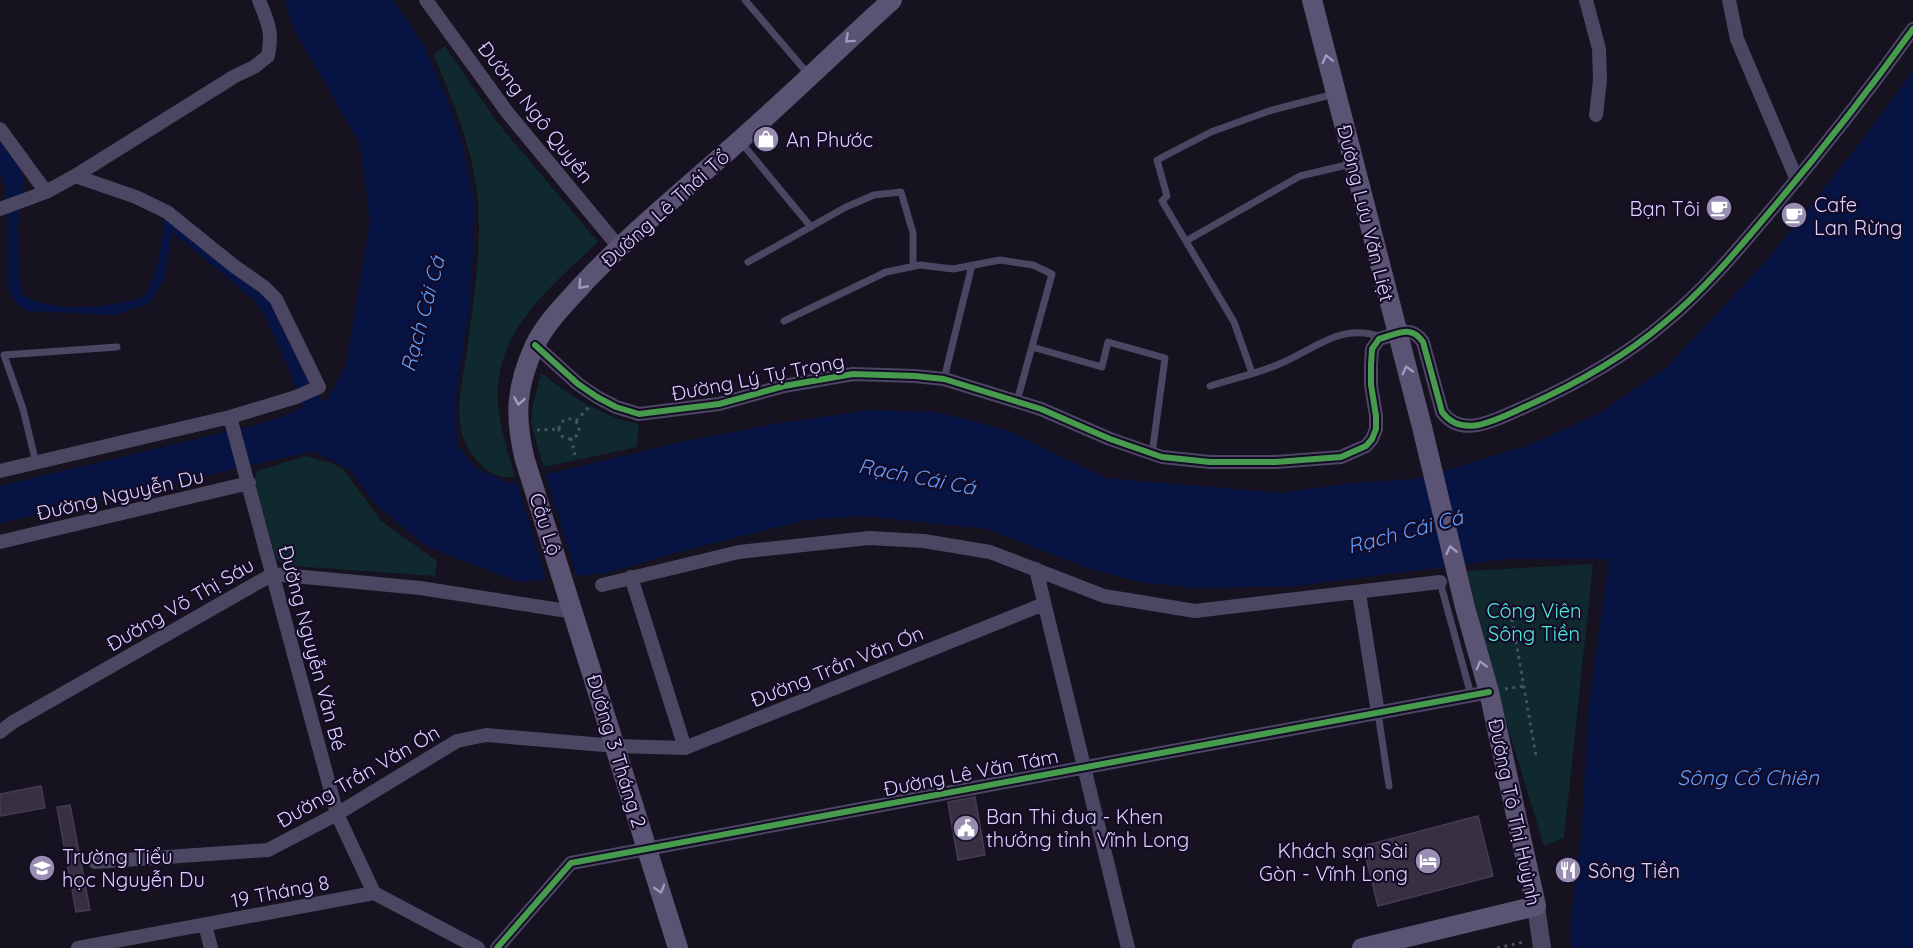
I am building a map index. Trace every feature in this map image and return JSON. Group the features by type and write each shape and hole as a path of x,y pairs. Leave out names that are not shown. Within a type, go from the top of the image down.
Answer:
{"main road":[{"name":"Đường Lê Thái Tổ","path":"525,460 517,412 521,385 535,345 551,319 618,246 740,141 892,0"},
{"name":"Đường Lưu Văn Liệt","path":"1312,0 1354,164 1390,335 1422,427"},
{"name":"Đường Tô Thị Huỳnh","path":"1422,427 1465,607 1480,694 1536,906"},
{"name":"Cầu Lộ","path":"525,460 567,588"},
{"name":"Đường 3 Tháng 2","path":"567,588 678,948"},
{"path":"1362,948 1536,906"}],"street":[{"path":"2,208 42,194 75,176 235,76 254,67 268,56 272,38 259,0"},
{"path":"1586,0 1599,50 1600,80 1596,115"},
{"path":"1729,0 1737,39 1797,180"},
{"name":"Đường Ngô Quyền","path":"429,1 507,112 618,246"},
{"path":"1390,335 1411,331 1418,334 1423,342 1442,412 1447,420 1464,426 1485,424 1550,396 1613,359 1663,324 1713,278 1797,180 1913,29"},
{"path":"0,129 42,194"},
{"path":"0,471 231,422 319,387 276,299 264,287 167,212 136,197 75,176"},
{"name":"Đường Lý Tự Trọng","path":"535,345 578,384 597,397 616,407 639,414 719,404 784,386 853,374 945,379 1041,409 1110,439 1162,457 1210,462 1276,462 1341,457 1366,446 1376,429 1371,385 1372,349 1379,339 1390,335"},
{"name":"Đường Nguyễn Văn Bé","path":"231,422 337,814 374,893"},
{"name":"Đường Nguyễn Du","path":"0,542 248,480"},
{"path":"602,585 739,552 869,538 924,541 990,552 1104,596 1195,612 1440,582"},
{"path":"1036,569 1128,948"},
{"name":"Đường Võ Thị Sáu","path":"0,732 13,722 273,574 420,588 574,612"},
{"path":"631,577 685,748"},
{"path":"1359,593 1378,713"},
{"name":"Đường Trần Văn Ơn","path":"95,862 268,850 337,814 457,741 486,735 616,746 685,748 1044,604"},
{"name":"Đường Lê Văn Tám","path":"497,948 571,862 1480,694"},
{"path":"374,893 478,948"},
{"name":"19 Tháng 8","path":"78,948 374,893"},
{"name":"Đường Tô Thị Huỳnh","path":"1536,906 1541,943"},
{"path":"205,925 211,948"}],"lane":[{"path":"745,0 809,75"},
{"path":"1252,373 1234,322 1162,201 1167,196 1157,160 1210,132 1269,111 1336,94"},
{"path":"740,141 811,227"},
{"path":"1186,241 1300,176 1354,164"},
{"path":"748,262 846,207 874,195 901,192 913,233 913,266"},
{"path":"784,321 848,288 886,272 920,265 953,269 1000,260 1033,265 1052,274 1017,401"},
{"path":"945,379 972,265"},
{"path":"1210,386 1278,365 1330,338 1349,333 1368,332 1390,335"},
{"path":"1032,347 1102,367 1108,342 1166,358 1152,454"},
{"path":"36,463 23,409 4,355 117,347"},
{"path":"1440,582 1480,694"},
{"path":"1378,713 1389,786"}],"path":[{"path":"567,418 576,421 579,431 571,438 563,437 559,429 561,422 567,418"},
{"path":"535,430 559,429"},
{"path":"571,438 575,455"},
{"path":"1512,620 1536,756"},
{"path":"1497,948 1541,943"}],"green space":[{"path":"445,46 497,122 598,242 534,305 510,343 502,364 498,386 499,409 502,431 515,476 496,475 480,464 473,456 461,430 460,401 476,277 479,221 476,184 467,146 455,107 433,54"},
{"path":"541,373 564,390 600,411 639,424 637,447 544,467 531,424 532,409"},
{"path":"306,456 334,464 344,470 381,521 437,561 435,576 293,566 277,560 254,481 257,471"},
{"name":"Công Viên Sông Tiền","path":"1593,564 1564,838 1544,846 1505,718 1467,571"}],"water":[{"path":"284,0 393,0 424,46 451,109 462,142 475,207 470,305 455,399 457,445 476,468 509,483 682,442 780,423 871,410 934,412 974,421 1010,432 1106,478 1280,493 1353,483 1416,479 1530,445 1600,413 1667,367 1767,260 1913,71 1913,948 1571,948 1570,925 1581,838 1589,704 1609,559 1505,559 1296,586 1196,588 1139,582 1087,568 988,529 862,516 806,520 686,550 607,573 519,582 428,547 377,506 350,470 314,451 0,523 0,486 267,422 303,408 264,313 252,298 172,232 164,279 150,303 114,315 27,311 20,306 7,286 8,215 5,185 0,174 0,134 18,160 24,182 18,225 19,281 23,295 50,305 67,307 116,304 145,296 159,257 164,216 270,295 322,401 327,400 346,365 370,222 360,144 295,31"}],"pier":[{"path":"544,471 578,579 547,582 516,478"}],"building":[{"path":"41,786 45,808 0,816 0,794"},
{"name":"Ban Thi đua - Khen thưởng tỉnh Vĩnh Long","path":"975,797 985,855 958,860 948,802"},
{"path":"70,805 90,910 76,912 57,807"},
{"name":"Khách sạn Sài Gòn - Vĩnh Long","path":"1478,816 1493,876 1378,906 1363,846"}],"cycle path":[{"path":"535,345 578,384 597,397 616,407 639,414 719,404 784,386 853,374 915,376 944,379 1041,409 1110,439 1162,457 1210,462 1276,462 1341,457 1366,446 1376,429 1371,365 1372,349 1379,339 1403,332 1414,333 1418,336 1423,342 1442,412 1450,420 1469,426 1490,422 1558,391 1631,349 1692,298 1743,243 1842,124 1913,29"},
{"path":"497,948 571,863 1489,692"}],"place":[{"name":"An Phước","path":"766,139"},
{"name":"Bạn Tôi","path":"1719,208"},
{"name":"Cafe Lan Rừng","path":"1794,215"},
{"name":"Ban Thi đua - Khen thưởng tỉnh Vĩnh Long","path":"966,828"},
{"name":"Khách sạn Sài Gòn - Vĩnh Long","path":"1428,861"},
{"name":"Trường Tiểu học Nguyễn Du","path":"42,868"},
{"name":"Sông Tiền","path":"1568,870"}],"water label":[{"name":"Rạch Cái Cá","path":"422,314"},
{"name":"Rạch Cái Cá","path":"917,476"},
{"name":"Rạch Cái Cá","path":"1405,531"},
{"name":"Sông Cổ Chiên","path":"1748,777"}]}
